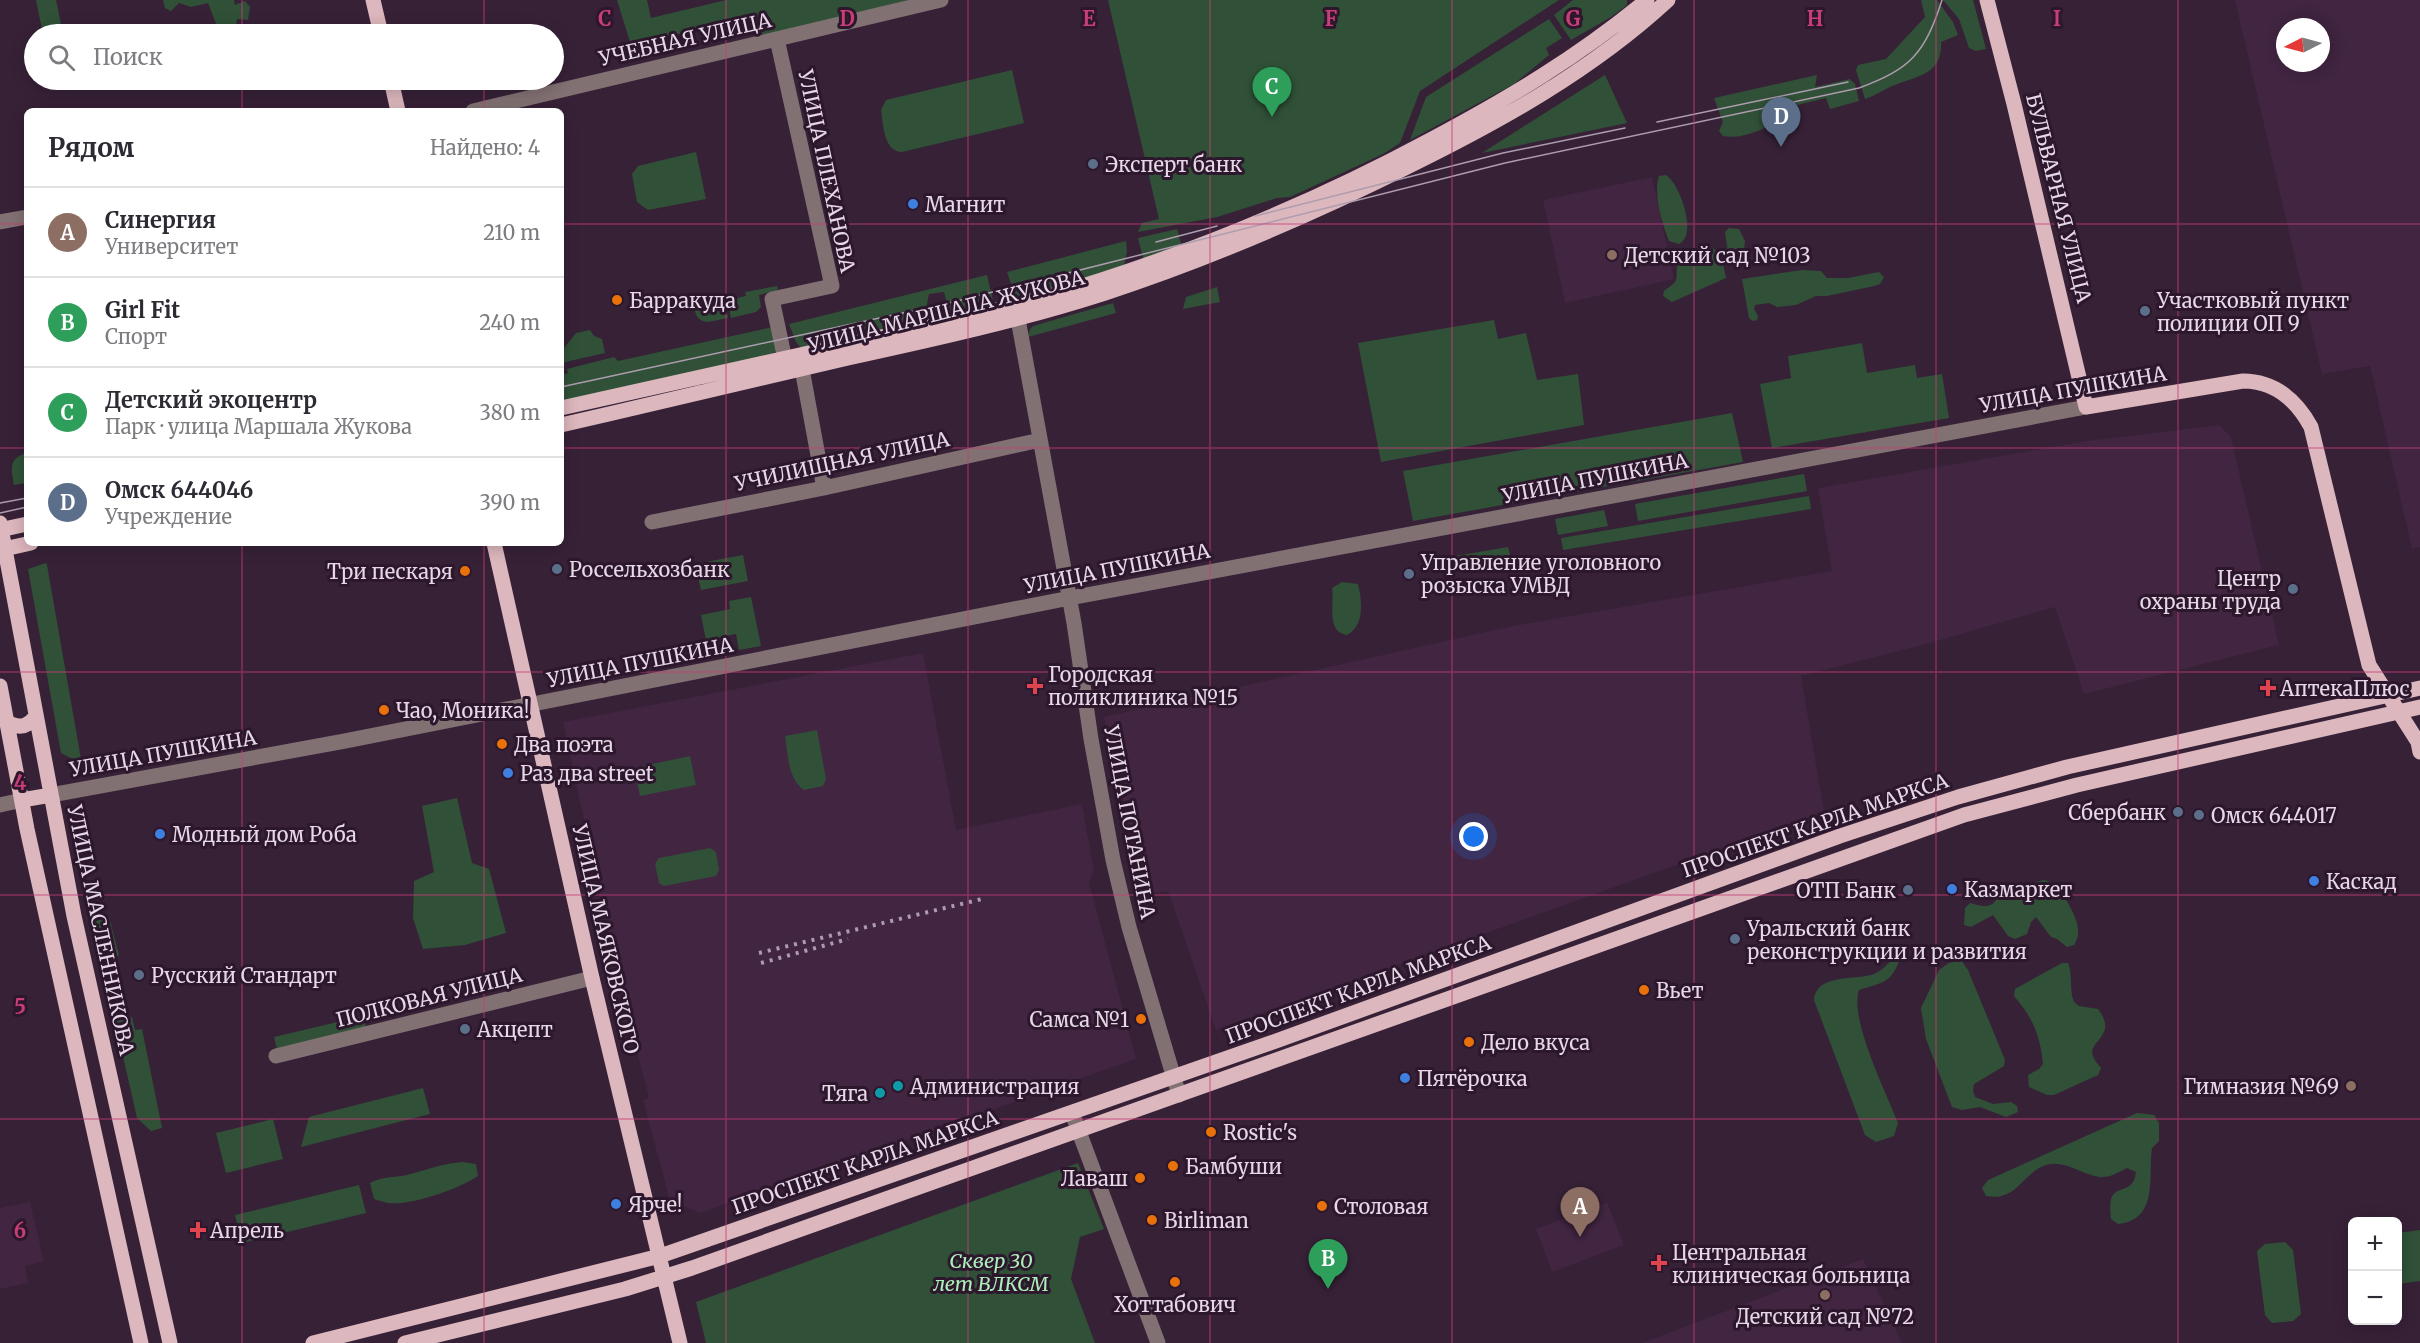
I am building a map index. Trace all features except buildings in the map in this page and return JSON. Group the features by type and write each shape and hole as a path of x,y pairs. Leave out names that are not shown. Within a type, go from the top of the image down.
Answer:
{"main road":[{"path":"373,0 379,24"},
{"name":"УЛИЦА МАРШАЛА ЖУКОВА","path":"1018,312 1192,249 1374,169 1489,109 1542,78 1583,50 1647,0"},
{"name":"БУЛЬВАРНАЯ УЛИЦА","path":"1987,0 2086,407"},
{"name":"УЛИЦА МАРШАЛА ЖУКОВА","path":"564,424 792,366 1105,293 1221,252 1380,180 1496,121 1550,90 1599,56 1665,1"},
{"path":"393,90 397,108"},
{"name":"УЛИЦА МАРШАЛА ЖУКОВА","path":"564,407 792,366"},
{"name":"УЛИЦА ПУШКИНА","path":"2086,407 2243,381 2264,384 2289,397 2302,411 2311,427 2369,665 2388,695"},
{"path":"0,529 24,525"},
{"name":"УЛИЦА МАСЛЕННИКОВА","path":"0,529 74,916 170,1343"},
{"path":"3,549 24,544"},
{"name":"УЛИЦА МАЯКОВСКОГО","path":"496,546 592,978 680,1343"},
{"path":"0,686 22,801 141,1343"},
{"name":"ПРОСПЕКТ КАРЛА МАРКСА","path":"313,1343 660,1256 1072,1113 1829,840 1958,797 2072,766 2420,688"},
{"path":"2388,695 2418,742 2420,752"},
{"name":"ПРОСПЕКТ КАРЛА МАРКСА","path":"405,1343 665,1277 1079,1132 1964,815 2077,785 2420,707"},
{"path":"7,722 23,727 36,716"},
{"name":"УЛИЦА ПУШКИНА","path":"22,801 51,795"},
{"path":"1958,797 1964,815"},
{"path":"1914,812 1919,830"}],"street":[{"name":"УЧЕБНАЯ УЛИЦА","path":"564,89 777,39 909,4 941,0"},
{"name":"УЛИЦА ПЛЕХАНОВА","path":"777,39 832,286 772,299 792,366"},
{"name":"УЧЕБНАЯ УЛИЦА","path":"486,108 562,90"},
{"path":"0,222 24,218"},
{"name":"УЛИЦА ПОТАНИНА","path":"1018,312 1070,598 1091,739 1113,860 1129,927 1179,1095"},
{"path":"792,366 824,488"},
{"name":"УЛИЦА ПУШКИНА","path":"51,795 531,705 1070,598 2086,407"},
{"name":"УЧИЛИЩНАЯ УЛИЦА","path":"652,522 824,488 1040,440"},
{"name":"УЛИЦА ПУШКИНА","path":"0,805 22,801"},
{"name":"ПОЛКОВАЯ УЛИЦА","path":"276,1056 592,978"},
{"path":"1072,1113 1158,1343"}],"shaded area":[{"path":"2235,0 2420,0 2420,547 2412,549 2370,366 2322,374"},
{"name":"Детский сад №103","path":"1652,177 1674,279 1565,303 1543,200"},
{"path":"2219,425 2231,437 2279,645 2084,694 2055,607 1926,644 1801,676 1824,812 1216,1030 1168,891 1145,895 1104,717 1513,626 1832,571 1818,488 2087,441"},
{"path":"923,653 956,830 1082,804 1094,871 1089,882 1136,1059 700,1213 670,1201 643,1100 649,1098 618,978 563,722"},
{"path":"30,1202 44,1261 25,1266 28,1283 0,1289 0,1208"},
{"path":"1607,1202 1624,1245 1552,1272 1536,1229"},
{"name":"Детский сад №72","path":"1863,1259 1902,1343 1642,1343"}],"green space":[{"path":"36,0 56,0 61,24 41,24"},
{"path":"163,0 234,0 235,5 245,1 250,7 248,20 237,19 236,24 216,24 208,3 191,7 179,3 171,11 165,8"},
{"path":"617,0 647,0 651,18 726,0 906,0 907,6 764,39 757,16 631,45"},
{"path":"1108,0 1559,0 1420,91 1400,143 1383,154 1290,197 1277,198 1217,217 1138,232 1142,223 1159,219"},
{"path":"1573,0 1627,0 1627,5 1571,40 1554,15"},
{"path":"1921,0 1937,0 1953,22 1958,35 1941,42 1937,62 1925,74 1865,99 1856,70 1858,65 1886,59 1925,17"},
{"path":"1943,0 1973,0 1986,49 1976,51 1969,48 1959,19"},
{"path":"1549,19 1562,38 1546,48 1549,55 1514,84 1410,140 1426,97"},
{"path":"1012,70 1024,123 902,152 891,147 884,129 881,110 886,100"},
{"path":"1605,75 1627,123 1482,153"},
{"path":"1817,75 1815,87 1850,79 1855,84 1859,101 1830,109 1826,98 1785,108 1784,116 1763,129 1747,135 1723,136 1719,131 1723,122 1714,98"},
{"path":"696,152 706,199 648,210 637,202 632,174 638,166"},
{"path":"1666,175 1677,188 1685,210 1687,231 1679,244 1669,241 1659,208 1657,183 1659,176"},
{"path":"1729,228 1739,229 1745,241 1743,259 1738,265 1733,264 1728,253 1725,232"},
{"path":"1177,229 1182,247 1144,262 1138,238"},
{"path":"1126,241 1127,252 1124,265 1017,301 1007,272"},
{"path":"1700,248 1712,248 1721,254 1726,278 1672,302 1663,296 1664,291 1676,280 1677,264"},
{"path":"1802,270 1821,271 1827,278 1848,278 1879,272 1884,277 1880,284 1874,286 1827,296 1816,296 1796,305 1777,307 1769,303 1755,305 1757,320 1753,321 1749,318 1742,279"},
{"path":"987,275 994,305 950,315 944,292 929,294 927,304 930,320 801,348 789,324"},
{"path":"777,286 778,290 759,295 761,307 756,312 731,318 729,307 736,303 737,298 746,296 745,292"},
{"path":"1217,287 1220,302 1183,309 1186,297"},
{"path":"706,300 707,304 716,302 720,307 726,308 728,318 709,322 700,320 693,303"},
{"path":"1113,303 1116,313 1028,337 1033,326"},
{"path":"1494,320 1498,339 1526,333 1537,380 1578,374 1584,425 1381,462 1358,343"},
{"path":"773,327 776,351 770,356 564,402 564,374 568,373 567,369 614,357 618,361"},
{"path":"590,330 594,336 602,339 605,353 564,362 564,348 576,333"},
{"path":"1862,343 1867,373 1915,365 1917,378 1942,374 1949,418 1772,448 1760,384 1791,378 1788,356"},
{"path":"1732,413 1743,462 1413,521 1403,471"},
{"path":"24,454 24,483 14,485 12,465"},
{"path":"1804,474 1807,491 1638,521 1635,504"},
{"path":"1809,496 1811,509 1563,550 1561,538"},
{"path":"1604,510 1608,526 1558,535 1555,519"},
{"path":"1508,547 1510,555 1428,568 1426,561"},
{"path":"743,555 748,581 701,590 695,564"},
{"path":"46,563 81,759 75,760 61,753 28,569"},
{"path":"1342,582 1358,584 1360,598 1361,612 1357,625 1347,635 1336,628 1332,616 1332,588"},
{"path":"751,597 761,646 739,650 736,634 706,640 701,615 730,609 729,601"},
{"path":"817,730 826,779 823,786 804,790 792,773 785,736"},
{"path":"690,756 696,785 640,796 634,768"},
{"path":"457,798 472,863 489,869 506,933 465,945 423,949 413,918 414,881 434,872 422,806"},
{"path":"710,848 716,852 719,870 716,876 664,886 659,883 655,864 659,858"},
{"path":"2045,880 2057,885 2074,914 2078,930 2074,945 2067,947 2051,937 2036,917 2031,922 2027,934 2015,939 2008,936 1993,915 1971,927 1964,925 1965,908 1970,903 1990,905 2003,892 2020,892 2036,882"},
{"path":"109,917 119,955 116,958 101,960 91,922"},
{"path":"1893,958 1899,961 1892,974 1879,984 1859,990 1857,1003 1859,1019 1870,1056 1898,1123 1894,1136 1876,1142 1865,1135 1814,1000 1816,992 1828,982 1875,974"},
{"path":"1961,960 1968,970 2005,1060 2004,1066 1974,1084 1973,1091 1975,1097 1993,1104 2011,1102 2017,1106 2018,1112 2006,1117 1980,1107 1962,1110 1952,1107 1926,1039 1921,1008 1939,970 1949,963"},
{"path":"2062,963 2068,963 2074,1002 2079,1006 2098,1009 2104,1018 2104,1032 2092,1051 2094,1059 2101,1068 2098,1075 2054,1095 2047,1095 2029,1087 2028,1075 2043,1064 2042,1054 2034,1027 2014,996 2015,989"},
{"path":"363,1016 367,1031 278,1053 274,1037"},
{"path":"132,1017 135,1030 142,1029 162,1128 151,1131 137,1118 115,1021"},
{"path":"423,1088 430,1114 301,1147 309,1117"},
{"path":"2137,1113 2154,1115 2159,1123 2159,1141 2152,1148 2149,1195 2146,1206 2140,1215 2131,1221 2118,1224 2111,1219 2110,1206 2115,1193 2130,1186 2134,1181 2136,1172 2127,1168 2111,1176 2100,1177 2060,1164 2046,1165 2031,1174 2013,1191 1997,1197 1986,1196 1982,1188 1988,1180"},
{"path":"273,1119 283,1159 226,1173 216,1133"},
{"path":"463,1162 476,1164 478,1176 459,1186 434,1196 409,1202 388,1203 374,1199 370,1183"},
{"name":"Сквер 30 лет ВЛКСМ","path":"1078,1163 1104,1229 1080,1237 1071,1279 1095,1343 706,1343 696,1302"},
{"path":"359,1185 366,1213 242,1243 235,1215"},
{"path":"2420,1230 2420,1281 2402,1283 2402,1232"},
{"path":"2285,1242 2293,1250 2301,1314 2293,1321 2272,1323 2265,1315 2257,1251 2265,1244"}],"tram line":[{"path":"564,386 953,302 1505,163 1859,88 1892,74 1914,57 1929,33 1942,0"},
{"path":"1657,122 1848,82"},
{"path":"1255,216 1503,153 1625,128"},
{"path":"1156,242 1217,226"},
{"path":"0,503 24,499"},
{"path":"0,513 24,508"}],"railway":[{"path":"759,953 982,899"},
{"path":"761,963 848,939"}],"place":[{"name":"Детский экоцентр","path":"1272,117"},
{"name":"Омск 644046","path":"1781,147"},
{"name":"Эксперт банк","path":"1093,164"},
{"name":"Магнит","path":"913,204"},
{"name":"Детский сад №103","path":"1612,255"},
{"name":"Барракуда","path":"617,300"},
{"name":"Участковый пункт полиции ОП 9","path":"2145,311"},
{"name":"Россельхозбанк","path":"557,569"},
{"name":"Три пескаря","path":"465,571"},
{"name":"Управление уголовного розыска УМВД","path":"1409,574"},
{"name":"Центр охраны труда","path":"2293,589"},
{"name":"Городская поликлиника №15","path":"1035,686"},
{"name":"АптекаПлюс","path":"2268,688"},
{"name":"Чао, Моника!","path":"384,710"},
{"name":"Два поэта","path":"502,744"},
{"name":"Раз два street","path":"508,773"},
{"name":"Сбербанк","path":"2178,812"},
{"name":"Омск 644017","path":"2199,815"},
{"name":"Модный дом Роба","path":"160,834"},
{"name":"Каскад","path":"2314,881"},
{"name":"Казмаркет","path":"1952,889"},
{"name":"ОТП Банк","path":"1908,890"},
{"name":"Уральский банк реконструкции и развития","path":"1735,939"},
{"name":"Русский Стандарт","path":"139,975"},
{"name":"Вьет","path":"1644,990"},
{"name":"Самса №1","path":"1141,1019"},
{"name":"Акцепт","path":"465,1029"},
{"name":"Дело вкуса","path":"1469,1042"},
{"name":"Пятёрочка","path":"1405,1078"},
{"name":"Администрация","path":"898,1086"},
{"name":"Гимназия №69","path":"2351,1086"},
{"name":"Тяга","path":"880,1093"},
{"name":"Rostic's","path":"1211,1132"},
{"name":"Бамбуши","path":"1173,1166"},
{"name":"Лаваш","path":"1140,1178"},
{"name":"Ярче!","path":"616,1204"},
{"name":"Столовая","path":"1322,1206"},
{"name":"Birliman","path":"1152,1220"},
{"name":"Апрель","path":"198,1230"},
{"name":"Синергия","path":"1580,1237"},
{"name":"Центральная клиническая больница","path":"1659,1263"},
{"name":"Хоттабович","path":"1175,1282"},
{"name":"Girl Fit","path":"1328,1289"},
{"name":"Детский сад №72","path":"1825,1295"}]}
